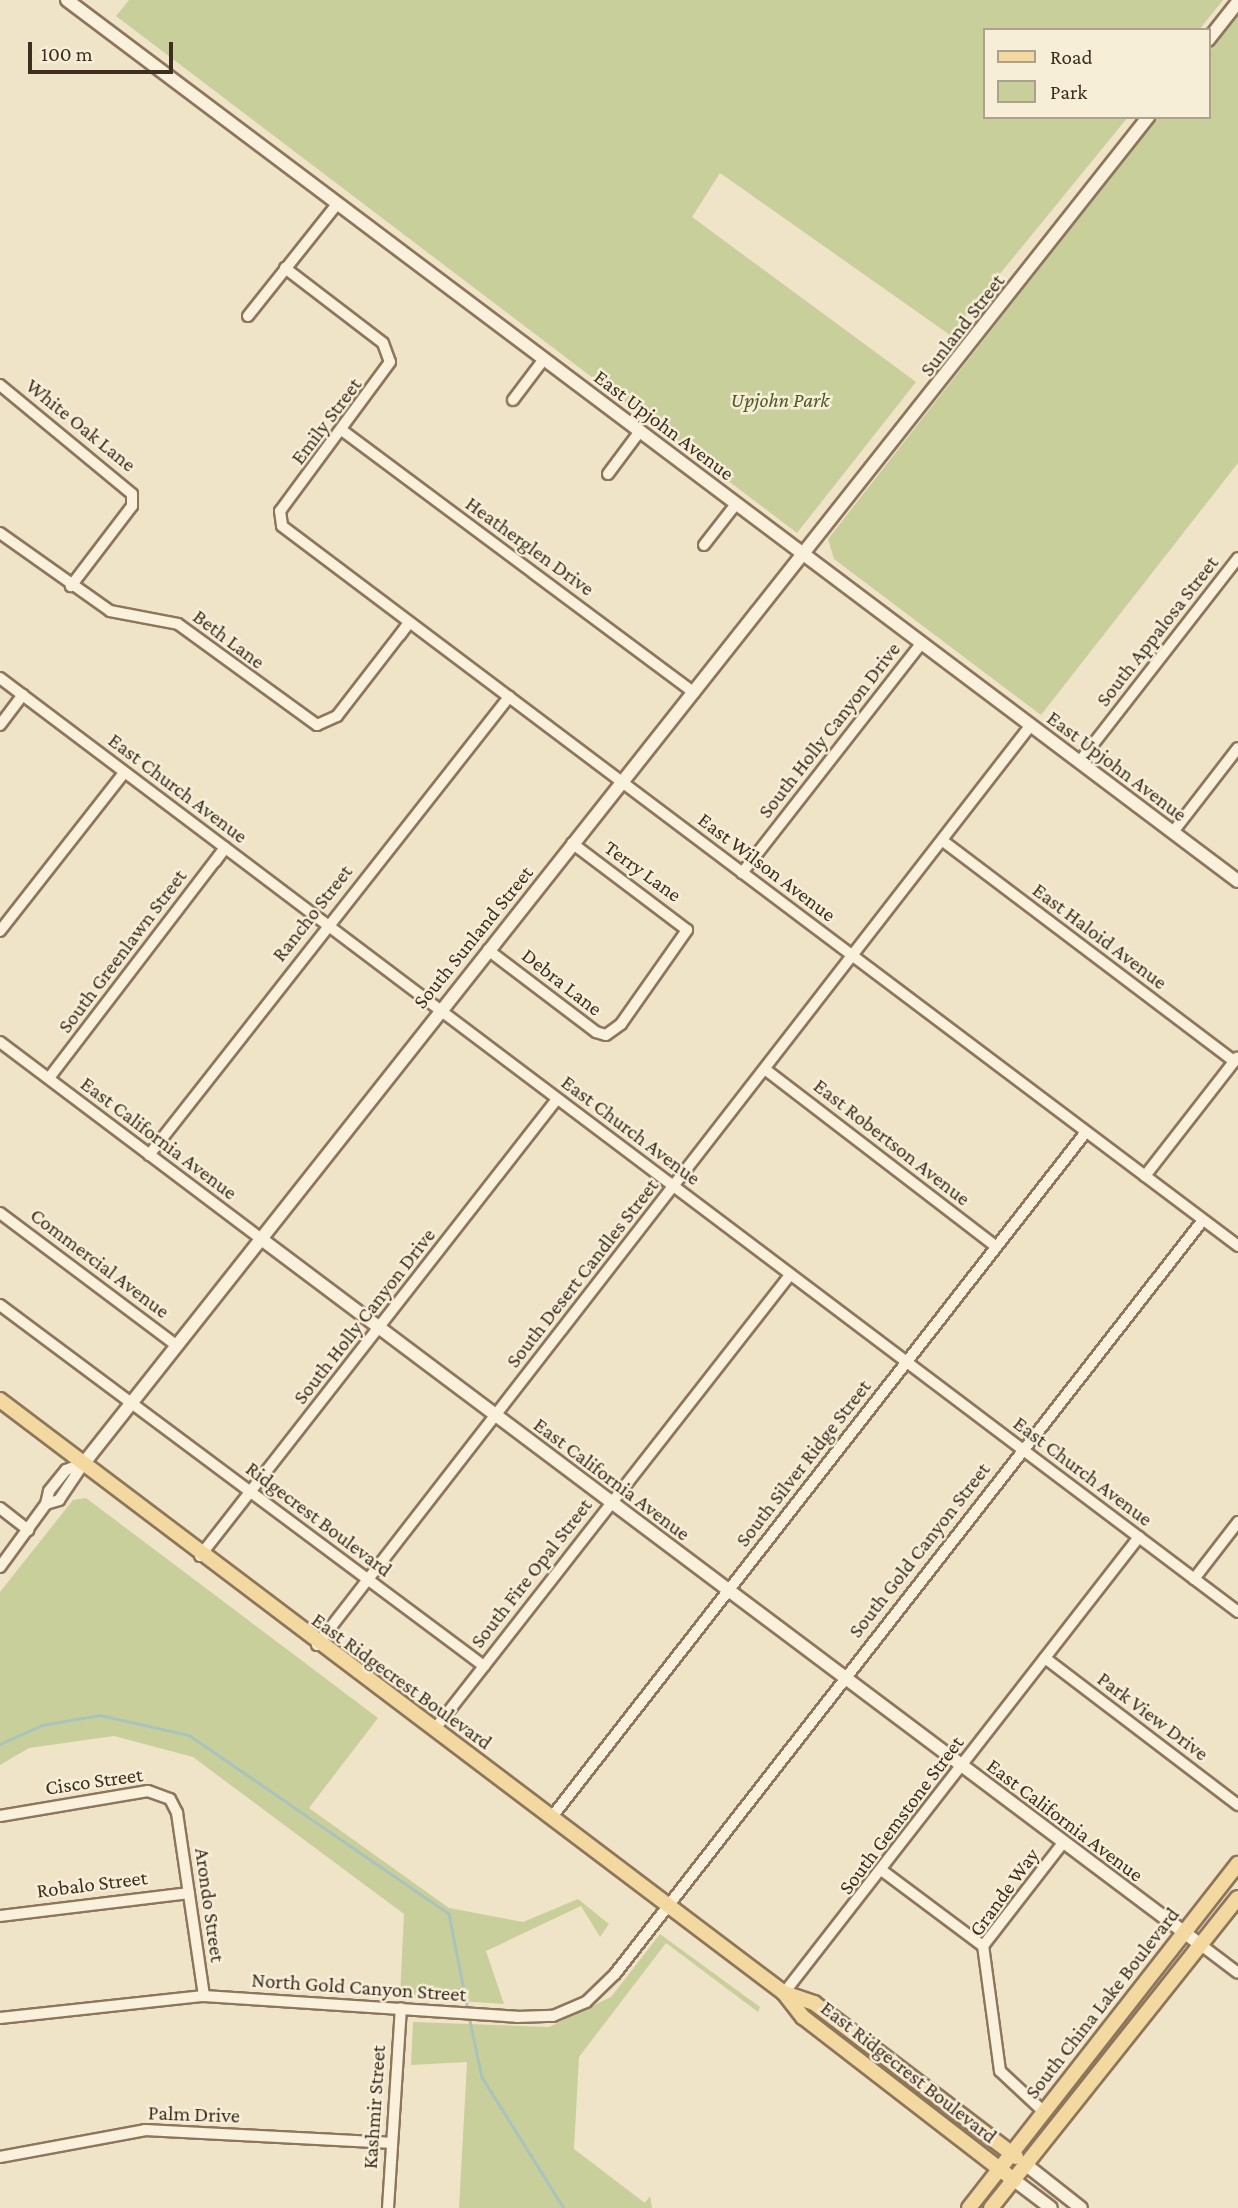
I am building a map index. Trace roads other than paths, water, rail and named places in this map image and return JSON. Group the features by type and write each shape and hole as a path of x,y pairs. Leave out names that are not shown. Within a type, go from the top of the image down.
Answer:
{"main road":[{"name":"East Ridgecrest Boulevard","path":"0,1400 84,1463 200,1557 784,1993 803,2017 1014,2180"},
{"name":"South China Lake Boulevard","path":"969,2208 1010,2152 1238,1864"},
{"name":"South China Lake Boulevard","path":"991,2208 1238,1898"},
{"name":"East Ridgecrest Boulevard","path":"784,1993 814,2003 1025,2164"}],"street":[{"name":"East Upjohn Avenue","path":"68,0 1238,881"},
{"path":"1210,37 1238,2"},
{"name":"Sunland Street","path":"800,552 926,403 1146,119"},
{"path":"248,316 338,204"},
{"name":"Emily Street","path":"279,515 387,373 385,346 285,268"},
{"path":"513,400 544,359"},
{"name":"White Oak Lane","path":"0,385 124,483 133,499 71,586"},
{"name":"Heatherglen Drive","path":"342,431 694,693"},
{"path":"608,474 640,431"},
{"path":"704,545 736,504"},
{"name":"East Wilson Avenue","path":"279,515 282,526 408,624 509,697 1238,1246"},
{"name":"Beth Lane","path":"0,533 71,586 110,611 178,624 308,722 323,725 408,624"},
{"name":"South Sunland Street","path":"176,1345 572,843 694,693 800,552"},
{"name":"South Appalosa Street","path":"1080,761 1238,558"},
{"name":"South Holly Canyon Drive","path":"742,873 920,644"},
{"name":"East Church Avenue","path":"0,678 1238,1612"},
{"path":"0,726 23,695"},
{"name":"Rancho Street","path":"149,1155 509,697"},
{"name":"South Desert Candles Street","path":"317,1645 766,1070 850,954 943,841 1031,725"},
{"path":"1173,832 1238,748"},
{"path":"0,931 124,772"},
{"name":"East Haloid Avenue","path":"943,841 1236,1059"},
{"name":"Terry Lane","path":"572,843 685,925 687,933 614,1030"},
{"name":"South Greenlawn Street","path":"49,1079 225,848"},
{"name":"Debra Lane","path":"488,950 596,1032 614,1030"},
{"name":"East California Avenue","path":"0,1042 727,1592 1201,1945"},
{"path":"1145,1176 1236,1059"},
{"name":"East Robertson Avenue","path":"766,1070 994,1245"},
{"name":"South Holly Canyon Drive","path":"200,1557 557,1098"},
{"name":"South Silver Ridge Street","path":"551,1818 994,1245 1086,1132"},
{"name":"Commercial Avenue","path":"0,1213 176,1345"},
{"name":"South Gold Canyon Street","path":"668,1906 1203,1220"},
{"name":"South Fire Opal Street","path":"434,1730 790,1275"},
{"name":"Ridgecrest Boulevard","path":"0,1305 484,1666"},
{"path":"0,1567 46,1504 66,1470 84,1463 176,1345"},
{"path":"0,1508 28,1530"},
{"path":"1194,1579 1238,1522"},
{"name":"South Gemstone Street","path":"784,1993 884,1872 1139,1537"},
{"name":"Park View Drive","path":"1045,1658 1238,1805"},
{"name":"Cisco Street","path":"0,1815 148,1791 170,1799 178,1819"},
{"name":"Arondo Street","path":"178,1819 204,1996"},
{"name":"Grande Way","path":"1044,2112 1000,2071 983,1946 1063,1843"},
{"path":"884,1872 983,1946"},
{"name":"Robalo Street","path":"0,1916 189,1893"},
{"name":"North Gold Canyon Street","path":"0,2018 204,1996 517,2017 575,2009 615,1974 668,1906"},
{"path":"1201,1945 1238,1973"},
{"name":"Kashmir Street","path":"388,2208 390,2143 401,2008"},
{"name":"Palm Drive","path":"0,2157 145,2130 390,2143"},
{"path":"1025,2164 1081,2208"},
{"path":"1014,2180 1051,2208"}],"waterway":[{"path":"0,1744 42,1725 100,1715 189,1735 449,1914 468,2010"},
{"path":"469,2016 482,2077 564,2208"}],"park label":[{"name":"Upjohn Park","path":"780,400"}]}
